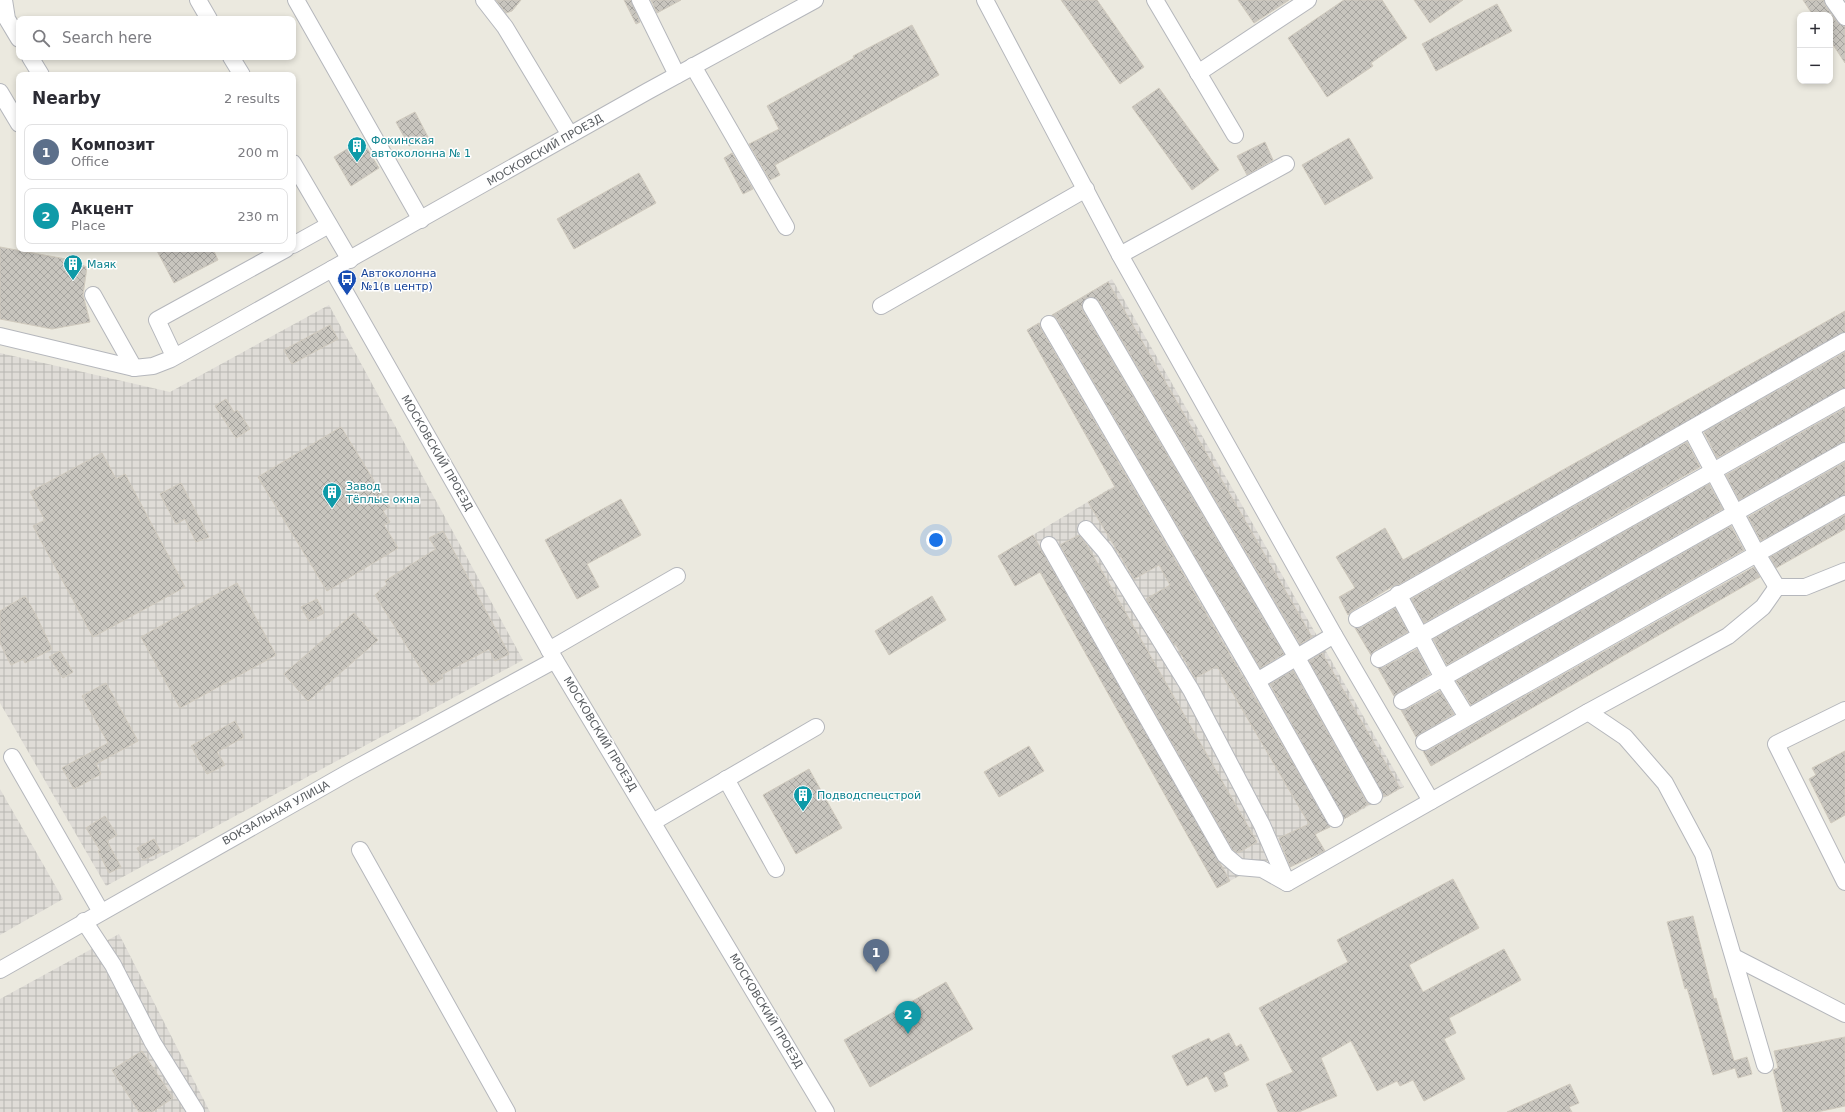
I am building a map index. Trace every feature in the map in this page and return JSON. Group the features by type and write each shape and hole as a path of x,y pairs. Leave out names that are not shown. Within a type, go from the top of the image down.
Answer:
{"street":[{"path":"4,0 7,19 16,34"},
{"path":"198,0 207,16"},
{"path":"296,0 421,220"},
{"path":"484,0 505,27 570,135"},
{"path":"640,0 678,75"},
{"name":"МОСКОВСКИЙ ПРОЕЗД","path":"815,0 693,66 332,269 552,655 826,1112"},
{"path":"985,0 1120,255 1334,635 1431,801"},
{"path":"1155,0 1235,135"},
{"path":"1198,73 1308,0"},
{"path":"1833,0 1845,17"},
{"path":"32,60 39,72"},
{"path":"233,60 240,72"},
{"path":"693,66 786,227"},
{"path":"0,92 16,119"},
{"path":"1120,255 1286,164"},
{"path":"296,168 350,260"},
{"path":"881,306 1086,189"},
{"path":"296,243 329,225"},
{"path":"174,356 157,320 281,252"},
{"path":"0,336 134,368 153,366 174,356 332,269"},
{"path":"93,295 134,368"},
{"path":"1091,306 1297,658 1374,796"},
{"path":"1049,324 1257,681 1335,819"},
{"path":"1357,619 1398,594 1845,342"},
{"path":"1379,659 1845,397"},
{"path":"1691,429 1757,554 1777,587"},
{"path":"1402,701 1845,451"},
{"path":"1424,742 1845,504"},
{"path":"1086,529 1105,551 1191,690 1262,825 1287,883"},
{"path":"1050,545 1225,855 1239,867 1262,869 1287,883"},
{"path":"1777,587 1805,587 1845,571"},
{"name":"ВОКЗАЛЬНАЯ УЛИЦА","path":"0,970 552,655 676,576"},
{"path":"1287,883 1588,712 1728,636 1763,607 1777,587"},
{"path":"1398,594 1443,678 1467,717"},
{"path":"1257,681 1334,635"},
{"path":"1845,710 1776,744 1845,882"},
{"path":"1588,712 1626,737 1665,783 1703,854 1765,1065"},
{"path":"653,822 816,726"},
{"path":"12,757 101,912"},
{"path":"726,780 776,869"},
{"path":"360,850 508,1112"},
{"path":"84,921 113,965 153,1043 196,1112"},
{"path":"1734,957 1845,1014"}],"shaded area":[{"path":"1112,279 1404,787 1217,888 1041,572 1015,586 998,556 1114,486 1027,330"},
{"path":"329,305 523,660 106,886 0,703 0,353 170,392"},
{"path":"0,789 63,899 0,935"},
{"path":"119,934 210,1112 0,1112 0,999"}],"building":[{"path":"496,0 521,0 512,11 506,13"},
{"path":"624,0 631,0 640,22 636,24"},
{"path":"651,0 681,0 657,13"},
{"path":"1061,0 1097,0 1144,67 1120,84"},
{"path":"1238,0 1289,0 1254,23"},
{"path":"1344,0 1382,0 1407,38 1371,63 1373,66 1327,97 1288,38"},
{"path":"1414,0 1463,0 1430,23"},
{"path":"1803,0 1824,0 1825,5 1830,12 1811,12"},
{"path":"1497,4 1512,31 1436,71 1422,44"},
{"path":"1833,16 1837,22 1845,26 1845,63 1833,45"},
{"path":"912,25 939,75 775,165 780,175 770,180 749,144 779,129 767,106 854,58 853,56"},
{"path":"1159,88 1219,170 1192,190 1132,107"},
{"path":"415,112 428,137 409,146 396,122"},
{"path":"1349,138 1373,178 1325,205 1302,165"},
{"name":"Фокинская автоколонна № 1","path":"362,140 379,168 351,186 334,157"},
{"path":"1265,142 1273,160 1247,175 1237,156"},
{"path":"732,153 753,189 743,194 724,158"},
{"path":"639,173 656,203 574,249 557,219"},
{"path":"0,247 16,250 16,252 28,252 66,259 87,267 83,295 90,322 52,329 0,319"},
{"path":"158,252 214,252 218,260 174,283"},
{"path":"1108,282 1312,637 1300,644 1099,301 1091,297 1086,298 1082,306 1083,311 1284,654 1260,668 1057,319 1052,315"},
{"path":"1845,311 1845,332 1398,585 1393,586 1348,615 1339,597 1355,588 1336,557 1385,528 1403,560"},
{"path":"1039,323 1041,329 1330,827 1315,834 1325,851 1290,867 1279,838 1309,824 1217,666 1195,678 1176,645 1174,645 1146,599 1170,585 1159,565 1134,579 1088,502 1115,487 1027,330"},
{"path":"330,325 338,339 292,364 284,350"},
{"path":"1845,352 1845,388 1717,458 1704,432"},
{"path":"226,399 234,412 237,410 250,429 236,438 215,406"},
{"path":"1845,408 1845,442 1739,500 1726,475"},
{"name":"Завод Тёплые окна","path":"341,427 390,507 383,511 390,522 384,525 398,548 327,591 258,477"},
{"path":"1687,442 1700,467 1424,623 1411,599"},
{"path":"102,453 116,479 125,474 185,587 93,637 33,526 45,520 30,492"},
{"path":"1845,462 1845,495 1761,541 1748,517"},
{"path":"181,483 209,537 196,542 185,519 176,524 160,494"},
{"path":"1709,484 1723,509 1447,665 1433,639"},
{"path":"621,499 641,535 587,564 599,587 577,599 545,540"},
{"path":"1845,515 1845,529 1776,568 1770,557"},
{"path":"1731,526 1744,550 1471,705 1456,681"},
{"path":"443,531 509,654 495,661 489,649 441,675 443,678 431,685 375,595 387,584 385,581 436,549 429,538"},
{"path":"1033,535 1230,881 1217,888 1040,572 1015,586 998,556"},
{"path":"1079,535 1087,545 1257,842 1238,853 1232,849 1060,545"},
{"path":"1754,567 1760,577 1431,766 1423,751 1429,750"},
{"path":"237,583 276,655 180,708 141,637"},
{"path":"25,596 52,649 25,663 23,659 11,665 0,643 0,611"},
{"path":"932,596 946,620 889,655 875,631"},
{"path":"317,599 324,613 309,621 301,607"},
{"path":"1395,608 1408,632 1374,651 1371,655 1355,628 1362,627"},
{"path":"354,613 378,640 308,701 284,674"},
{"path":"1417,649 1430,674 1394,696 1378,668 1384,667"},
{"path":"60,651 73,672 63,678 49,657"},
{"path":"1322,653 1400,788 1387,796 1383,796 1309,661"},
{"path":"1293,670 1369,804 1344,819 1270,684"},
{"path":"106,683 138,741 96,764 101,774 74,789 62,768 108,743 82,696"},
{"path":"1440,691 1454,714 1416,737 1401,710 1407,709"},
{"path":"235,721 244,737 217,752 225,765 207,774 191,746"},
{"path":"1029,746 1044,771 999,797 984,772"},
{"path":"1845,751 1845,815 1831,823 1809,779 1816,775 1812,768"},
{"name":"Подводспецстрой","path":"809,769 842,828 796,854 763,795"},
{"path":"105,816 117,835 107,841 121,867 109,873 98,851 100,850 86,828"},
{"path":"154,839 161,852 143,860 137,848"},
{"path":"1453,879 1479,928 1409,965 1423,992 1504,949 1521,980 1449,1018 1456,1033 1444,1039 1465,1079 1424,1101 1413,1080 1400,1086 1397,1081 1377,1091 1351,1041 1321,1058 1337,1096 1299,1112 1278,1112 1266,1084 1293,1072 1259,1008 1348,962 1337,940"},
{"path":"1693,916 1714,999 1716,998 1734,1061 1747,1057 1752,1074 1738,1078 1735,1068 1713,1075 1687,988 1685,989 1667,922"},
{"path":"946,982 973,1029 870,1087 844,1040"},
{"path":"1229,1033 1236,1047 1241,1044 1249,1060 1223,1073 1228,1086 1215,1092 1207,1076 1187,1086 1172,1056 1209,1038 1211,1042"},
{"path":"1845,1037 1845,1106 1817,1112 1783,1112 1773,1070 1778,1068 1774,1051"},
{"path":"142,1051 173,1098 152,1112 139,1112 112,1070"},
{"path":"1570,1084 1579,1103 1569,1107 1572,1112 1507,1112"}],"place":[{"name":"Фокинская автоколонна № 1","path":"357,163"},
{"name":"Маяк","path":"73,281"},
{"name":"Автоколонна №1(в центр)","path":"347,296"},
{"name":"Завод Тёплые окна","path":"332,509"},
{"name":"Подводспецстрой","path":"803,812"},
{"name":"Композит","path":"876,972"},
{"name":"Акцент","path":"908,1034"}]}
